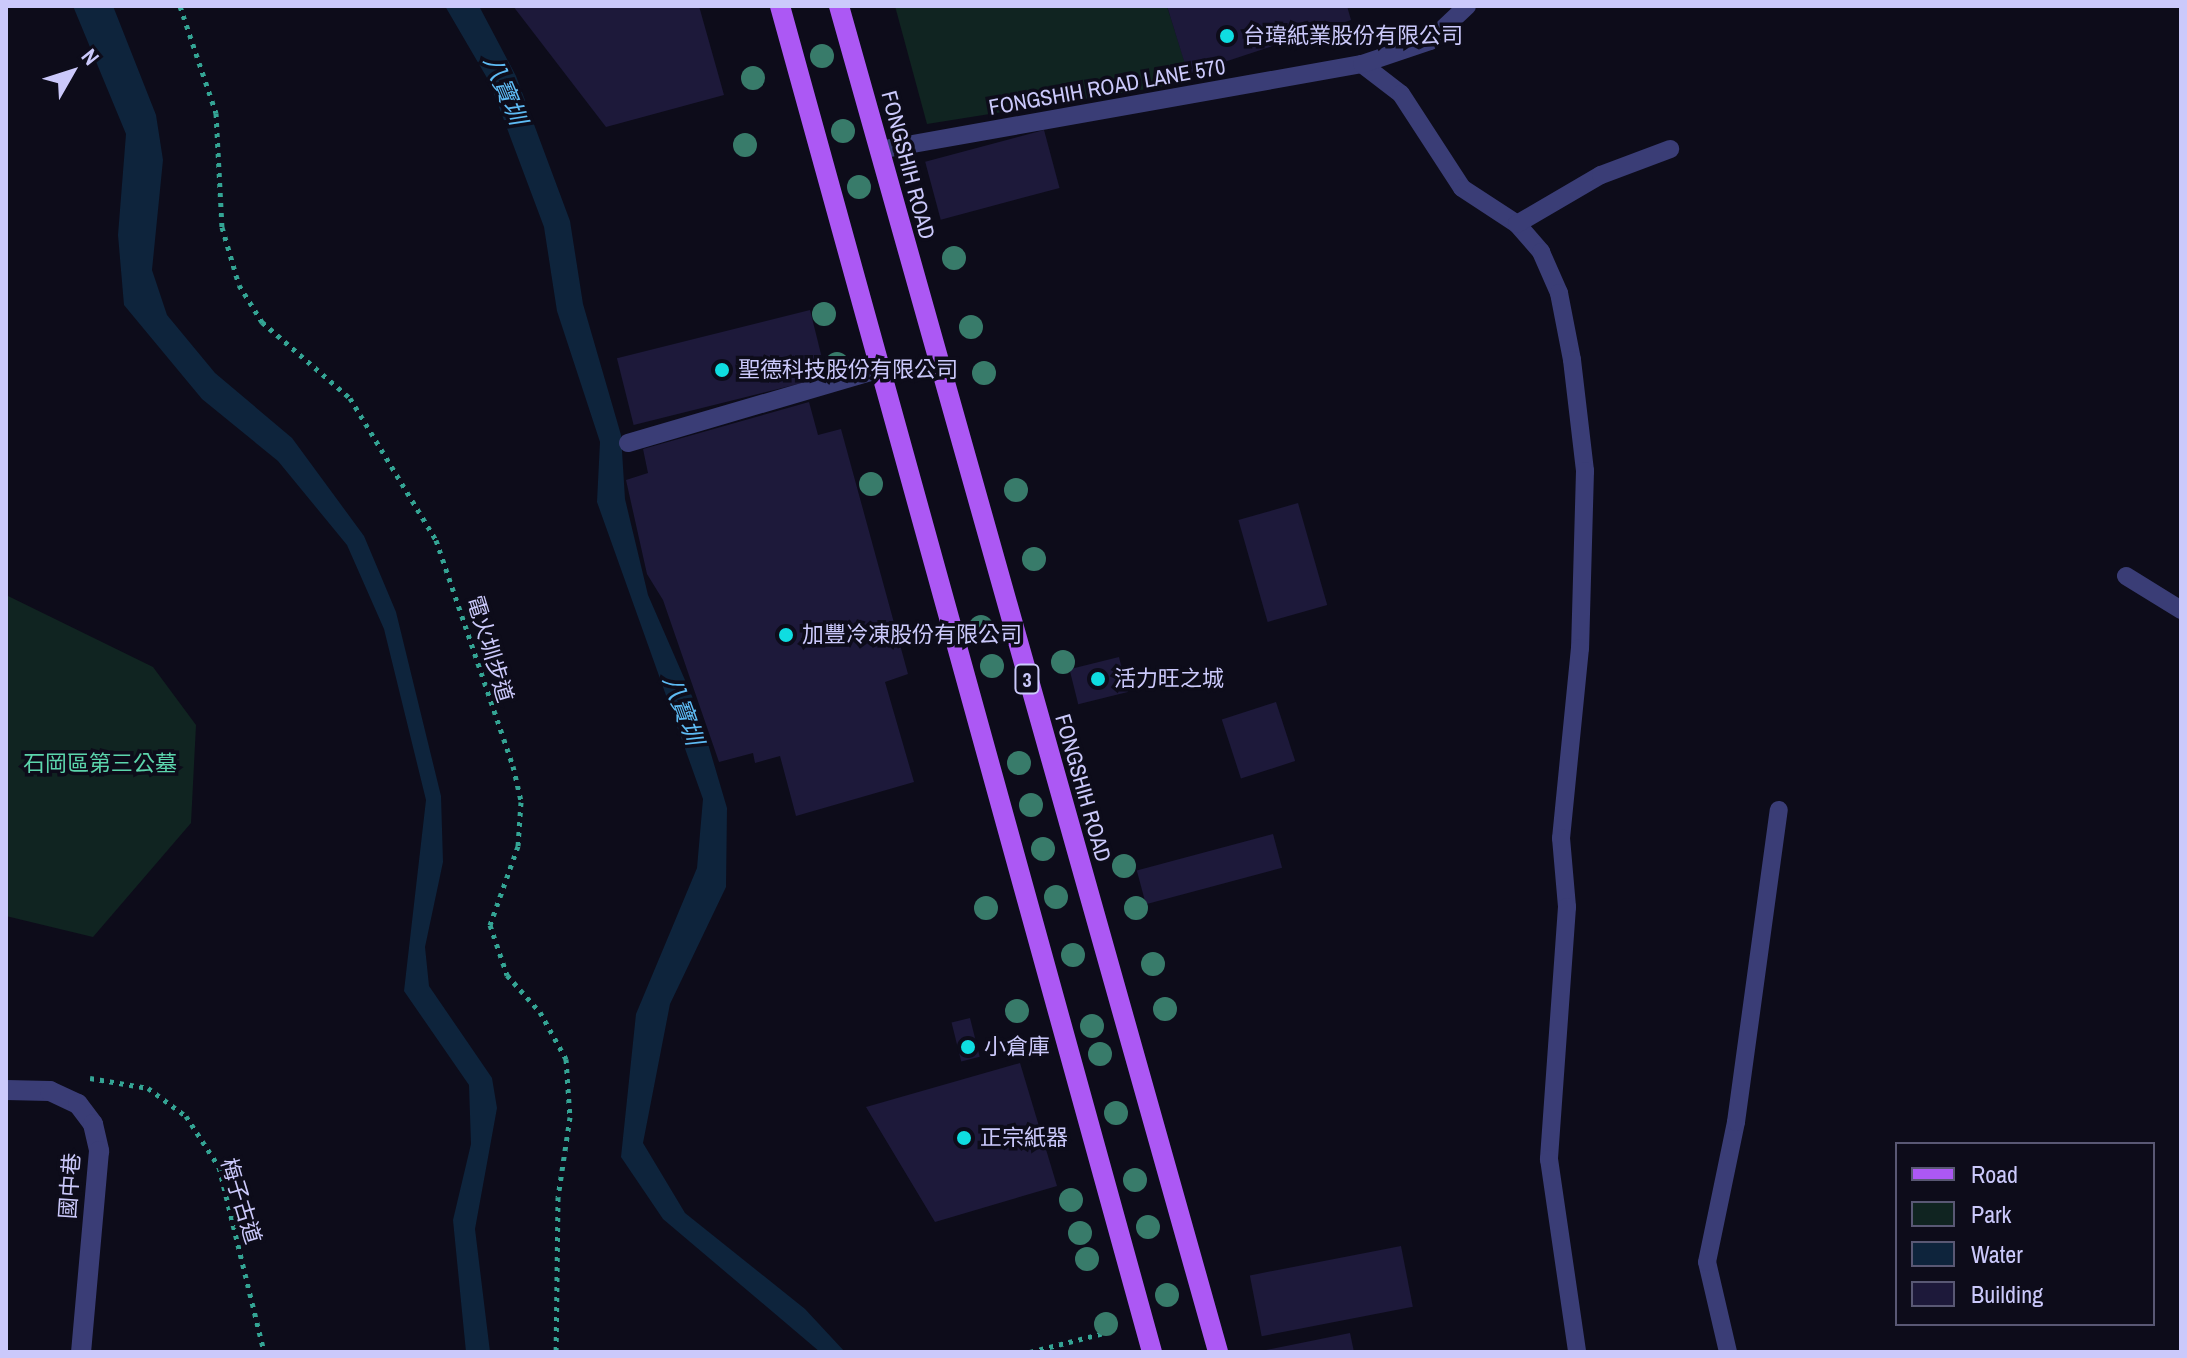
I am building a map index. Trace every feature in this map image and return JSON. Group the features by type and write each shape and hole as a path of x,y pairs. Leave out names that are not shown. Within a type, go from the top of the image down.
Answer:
{"main road":[{"path":"780,6 1152,1352"},
{"name":"FONGSHIH ROAD","path":"839,6 1218,1352"}],"street":[{"path":"6,1090 50,1091"},
{"name":"國中巷","path":"50,1091 78,1104 99,1151 81,1352"}],"lane":[{"name":"FONGSHIH ROAD LANE 570","path":"879,150 1362,64 1430,41 1467,6"},
{"path":"1362,64 1401,94 1462,188 1517,224 1541,252 1559,293 1585,471 1549,1159 1577,1352"},
{"path":"1517,224 1601,175 1670,149"},
{"path":"628,443 881,369"},
{"path":"2126,576 2181,610"},
{"path":"1728,1352 1707,1262 1736,1122 1779,810"}],"path":[{"name":"電火圳步道","path":"180,6 216,113 222,227 239,285 262,322 350,398 436,540 513,766 521,802 518,846 490,925 507,975 540,1012 566,1059 570,1117 558,1197 556,1352"},
{"name":"梅子古道","path":"50,1091 96,1076 148,1088 186,1116 219,1167 264,1352"},
{"path":"1030,1352 1108,1332"}],"green space":[{"path":"895,6 1167,6 1191,82 927,124"},
{"name":"石岡區第三公墓","path":"6,595 153,667 196,725 191,823 93,937 6,916"}],"water":[{"path":"73,6 113,6 156,115 163,160 152,270 167,315 215,373 292,438 364,536 396,612 441,796 443,862 425,947 429,986 492,1078 497,1108 475,1229 490,1352 466,1352 453,1220 471,1144 469,1085 404,991 426,800 384,629 347,545 278,461 202,399 124,305 118,235 126,134"},
{"name":"八寶圳","path":"445,6 479,6 516,76 570,221 583,304 621,435 625,499 648,595 698,710 727,808 726,887 670,1004 643,1143 685,1213 805,1309 845,1352 820,1352 663,1219 621,1157 636,1014 697,868 703,799 597,502 600,442 557,311 544,227 490,83"}],"building":[{"path":"513,6 699,6 724,95 606,127"},
{"name":"台瑋紙業股份有限公司","path":"1167,6 1347,6 1351,20 1188,74"},
{"path":"1044,130 1060,188 941,220 925,162"},
{"name":"聖德科技股份有限公司","path":"810,310 827,377 634,425 617,358"},
{"name":"加豐冷凍股份有限公司","path":"809,402 818,435 841,429 908,674 885,682 914,782 796,816 780,756 755,763 753,753 719,762 663,600 647,574 626,480 648,473 643,449"},
{"path":"1298,503 1327,605 1268,622 1238,520"},
{"name":"活力旺之城","path":"1119,657 1128,692 1078,704 1070,669"},
{"path":"1276,702 1295,761 1241,779 1222,720"},
{"path":"1273,834 1282,868 1146,904 1137,870"},
{"name":"小倉庫","path":"970,1018 980,1057 961,1061 952,1023"},
{"name":"正宗紙器","path":"1020,1063 1057,1186 935,1222 866,1107"},
{"path":"1401,1246 1413,1307 1262,1336 1250,1275"},
{"path":"1350,1333 1354,1352 1261,1352 1261,1351"}],"place":[{"name":"台瑋紙業股份有限公司","path":"1227,36"},
{"name":"聖德科技股份有限公司","path":"722,370"},
{"name":"加豐冷凍股份有限公司","path":"786,635"},
{"name":"活力旺之城","path":"1098,679"},
{"name":"小倉庫","path":"968,1047"},
{"name":"正宗紙器","path":"964,1138"}]}
